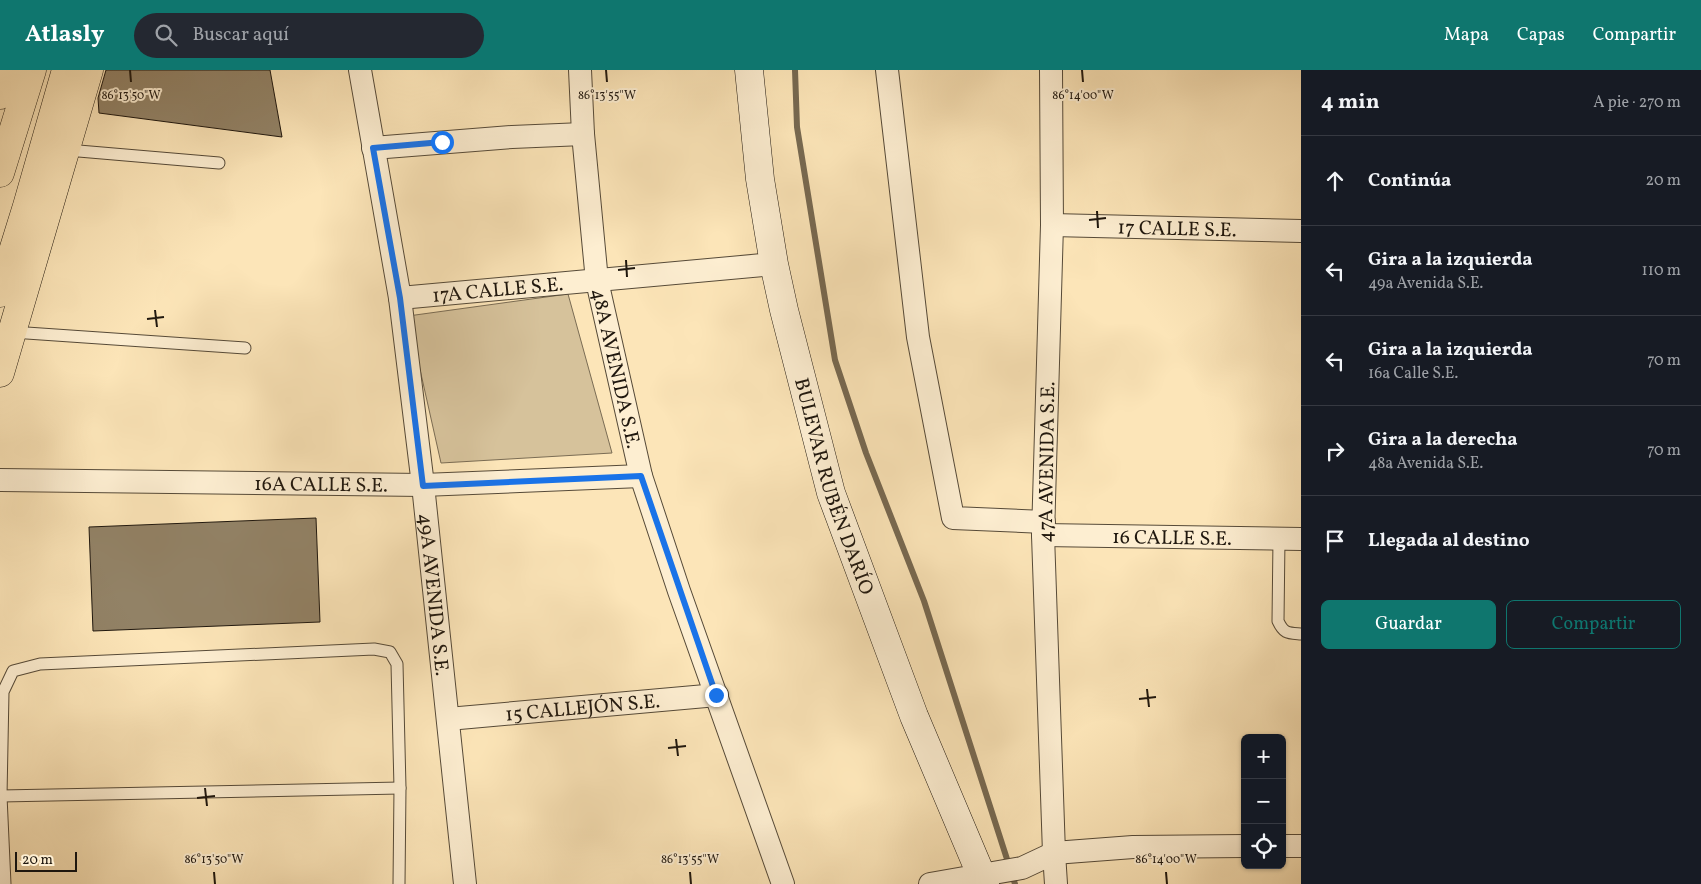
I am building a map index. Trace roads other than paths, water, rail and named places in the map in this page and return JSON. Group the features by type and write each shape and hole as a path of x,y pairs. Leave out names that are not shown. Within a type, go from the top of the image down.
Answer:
{"main road":[{"path":"0,372 89,70"},
{"path":"0,95 23,73"},
{"path":"0,174 23,73"},
{"path":"0,293 63,80"}],"street":[{"name":"49A AVENIDA S.E.","path":"360,70 400,298 423,486 465,884"},
{"name":"48A AVENIDA S.E.","path":"580,70 596,281 641,476 783,884"},
{"name":"BULEVAR RUBÉN DARÍO","path":"749,70 760,179 774,264 831,493 914,716 998,874"},
{"name":"16 CALLE S.E.","path":"887,70 918,337 952,518 1044,528 1290,539"},
{"name":"47A AVENIDA S.E.","path":"1051,70 1052,225 1044,528 1056,884"},
{"path":"373,148 512,137 584,134"},
{"name":"17 CALLE S.E.","path":"1052,225 1301,231"},
{"name":"17A CALLE S.E.","path":"400,298 774,264"},
{"name":"16A CALLE S.E.","path":"0,480 423,486 641,476"},
{"name":"15 CALLEJÓN S.E.","path":"448,720 716,695"},
{"path":"930,884 998,874 1054,853 1133,847 1241,846"},
{"path":"1286,846 1301,846"}],"lane":[{"path":"66,150 219,163"},
{"path":"12,332 245,348"},
{"path":"1290,539 1278,621 1287,633 1301,634"},
{"path":"5,884 1,796 3,692 13,671 40,664 374,649 390,652 397,664 400,788 399,884"},
{"path":"1,796 400,788"}],"waterway":[{"path":"795,70 797,127 835,360 866,453 924,601 1015,884"}]}
